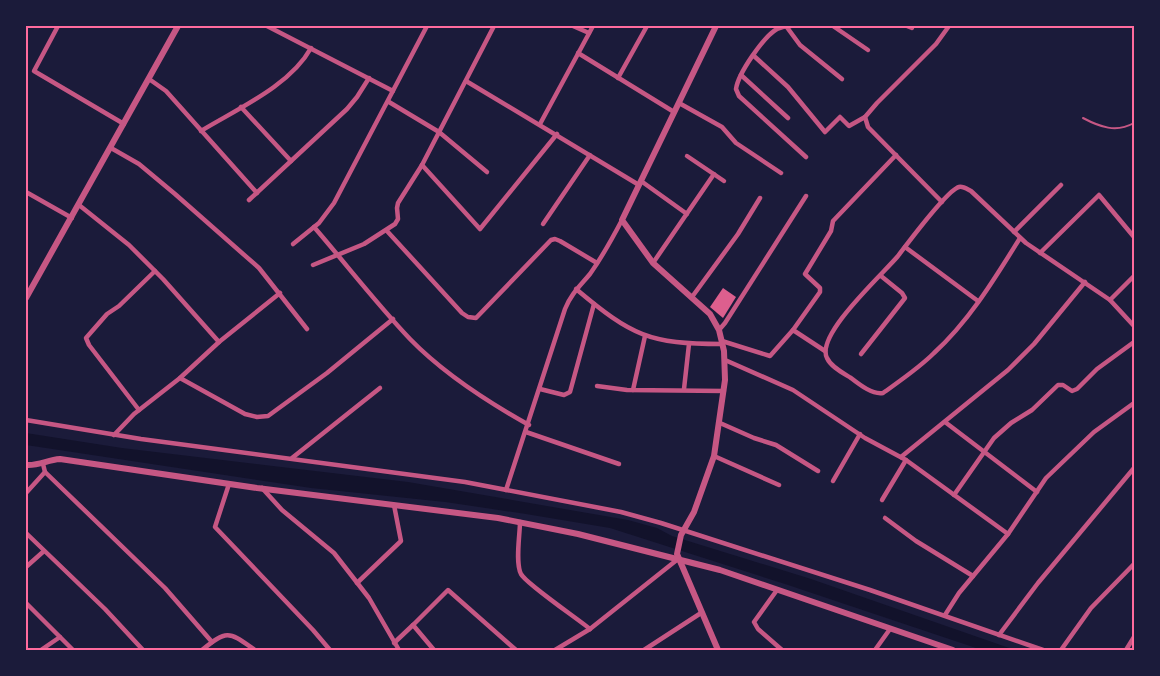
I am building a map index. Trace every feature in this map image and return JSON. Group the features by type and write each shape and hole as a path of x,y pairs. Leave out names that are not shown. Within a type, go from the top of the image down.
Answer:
{"street":[{"path":"58,26 34,71 124,124"},
{"path":"26,298 178,26"},
{"path":"267,26 393,91"},
{"path":"294,244 314,227 334,203 427,27 418,26"},
{"path":"313,265 364,244 387,231 398,219 396,208 398,203 422,165 494,26"},
{"path":"573,26 589,33"},
{"path":"540,124 593,26"},
{"path":"618,78 647,26"},
{"path":"507,490 565,309 622,220 716,26"},
{"path":"806,157 737,94 736,86 741,75 772,33 789,26 800,45 842,79"},
{"path":"833,26 868,50"},
{"path":"754,56 788,87 825,132 840,117 849,126 865,117 936,44 950,26"},
{"path":"201,131 280,82 299,67 310,48"},
{"path":"578,52 674,112"},
{"path":"741,75 788,118"},
{"path":"249,200 347,110 369,78"},
{"path":"149,79 166,91 256,193"},
{"path":"466,81 640,183 687,214"},
{"path":"388,102 439,132 488,172"},
{"path":"679,103 722,128 736,143 781,173"},
{"path":"241,107 291,161"},
{"path":"865,117 868,127 942,202"},
{"path":"422,165 480,229 557,134"},
{"path":"111,148 139,164 259,268 306,329"},
{"path":"543,224 590,155"},
{"path":"576,289 611,318 645,336 673,343 737,344 767,356 775,352 820,292 820,288 805,274 831,231 833,221 896,155"},
{"path":"687,156 724,181"},
{"path":"653,262 714,174"},
{"path":"1014,232 1061,185"},
{"path":"1020,238 955,332 935,352 884,393 875,393 859,384 832,365 827,358 825,351 831,333 841,319 957,187 971,191 1020,238 1110,300 1134,326"},
{"path":"26,192 72,218"},
{"path":"1040,253 1099,195 1134,237"},
{"path":"719,330 806,196"},
{"path":"692,297 738,234 760,198"},
{"path":"79,205 129,245 219,342"},
{"path":"622,220 653,262 710,315 719,330 722,342 725,360 724,391 714,456 694,512 682,533 677,556 718,651"},
{"path":"314,227 411,340 478,395 529,425"},
{"path":"387,231 462,313 471,318 477,318 551,240 560,241 597,262"},
{"path":"905,247 978,301"},
{"path":"139,410 86,338 107,314 119,306 155,271"},
{"path":"861,354 905,298 881,276"},
{"path":"1110,300 1134,276"},
{"path":"882,500 903,458 1008,370 1035,344 1085,282"},
{"path":"114,435 139,410 180,378 219,342 280,294"},
{"path":"540,389 564,395 570,392 594,304"},
{"path":"180,378 245,414 257,417 268,416 327,373 393,319"},
{"path":"793,330 825,351"},
{"path":"633,390 645,336"},
{"path":"954,495 1002,430 1032,410 1058,385 1075,390 1097,369 1134,342"},
{"path":"684,389 689,344"},
{"path":"725,360 793,390 860,434 903,458 1008,534"},
{"path":"597,386 633,390 724,391"},
{"path":"292,458 380,388"},
{"path":"945,615 973,576 1008,534 1046,478 1094,432 1134,403"},
{"path":"26,420 114,435 465,482 621,513 945,615 1043,651"},
{"path":"945,422 1037,492"},
{"path":"720,423 776,445 818,471"},
{"path":"526,432 619,464"},
{"path":"833,481 860,434"},
{"path":"714,456 779,485"},
{"path":"26,465 60,459 229,484 520,522 677,556 950,650"},
{"path":"42,464 45,472 165,588 212,642"},
{"path":"999,635 1045,574 1134,468"},
{"path":"26,493 45,472"},
{"path":"229,484 215,527 313,630 330,651"},
{"path":"262,488 282,510 334,553 369,598 399,651"},
{"path":"357,583 401,542 394,505"},
{"path":"885,518 916,541 973,576"},
{"path":"520,522 519,564 521,574 590,629"},
{"path":"26,533 105,609 144,651"},
{"path":"26,567 44,550"},
{"path":"555,651 590,629 677,556"},
{"path":"1061,651 1091,608 1134,564"},
{"path":"394,643 448,590 516,651"},
{"path":"777,590 754,622 758,629 782,651"},
{"path":"26,603 73,651"},
{"path":"644,651 701,613"},
{"path":"413,625 434,651"},
{"path":"874,651 890,629"},
{"path":"202,651 224,635 232,635 255,651"},
{"path":"41,651 60,637"},
{"path":"1126,651 1134,638"}],"lane":[{"path":"1083,118 1108,128 1123,128 1134,123"}],"shaded area":[{"path":"26,433 122,448 408,482 628,520 811,579 1015,650 982,650 610,528 445,502 311,488 26,445"}],"building":[{"path":"723,288 736,297 723,318 710,307"}]}
